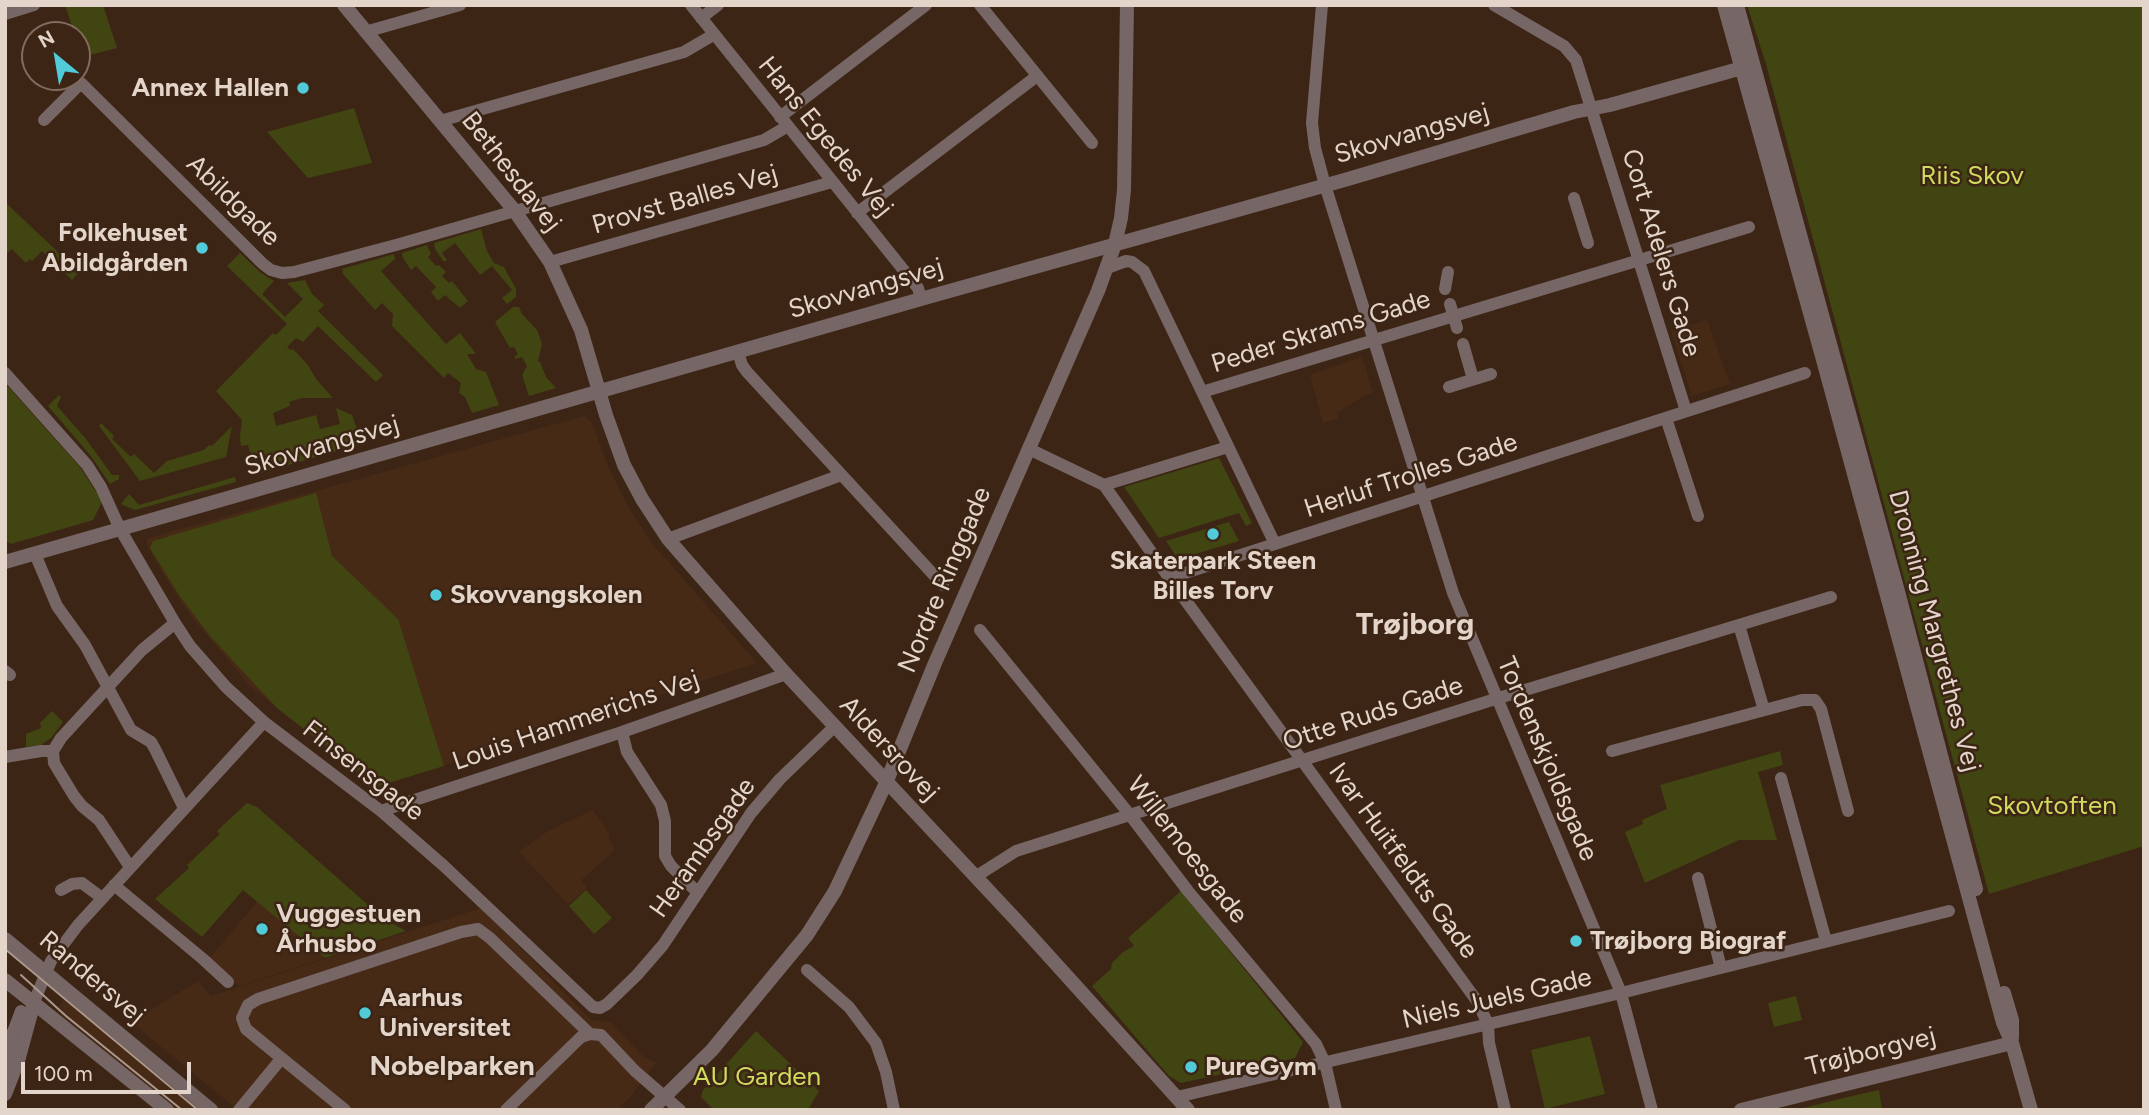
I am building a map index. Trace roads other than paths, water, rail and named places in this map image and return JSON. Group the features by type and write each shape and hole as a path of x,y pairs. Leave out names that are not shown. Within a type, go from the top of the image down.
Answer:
{"street":[{"path":"5,14 34,5"},
{"name":"Bethesdavej","path":"344,5 514,210 550,262 581,330 599,392"},
{"path":"365,32 460,5"},
{"name":"Hans Egedes Vej","path":"691,5 918,288 921,299"},
{"path":"701,18 718,5"},
{"path":"514,210 764,139 926,5"},
{"path":"980,5 1092,143"},
{"name":"Nordre Ringgade","path":"652,1110 712,1050 807,935 835,891 886,783 1115,244 1124,190 1127,5"},
{"name":"Tordenskjoldsgade","path":"1322,5 1312,135 1325,185 1453,593 1621,992 1652,1110"},
{"name":"Cort Adelers Gade","path":"1494,5 1572,52 1580,69 1686,411"},
{"name":"Dronning Margrethes Vej","path":"1724,5 2003,1023 2012,1043"},
{"name":"Dronning Margrethes Vej","path":"1737,5 1968,852 2012,1020 2012,1043"},
{"path":"440,121 684,52 713,35"},
{"name":"Skovvangsvej","path":"5,562 1574,112 1742,68"},
{"path":"857,213 1037,76"},
{"name":"Abildgade","path":"44,120 81,83 263,264 282,273 336,261 514,210"},
{"name":"Provst Balles Vej","path":"550,262 832,182"},
{"path":"1574,198 1588,243"},
{"name":"Peder Skrams Gade","path":"1202,392 1453,316 1595,267 1640,261 1749,227"},
{"path":"1107,268 1117,263 1132,262 1144,271 1275,544"},
{"name":"Peder Skrams Gade","path":"1445,289 1448,272"},
{"path":"1463,344 1473,379"},
{"path":"738,352 747,372 943,585"},
{"name":"Finsensgade","path":"5,373 87,465 101,487 120,529 175,623 190,646 226,687 264,722 381,811 473,892 589,1005 600,1008 613,1000"},
{"name":"Herluf Trolles Gade","path":"1170,579 1805,373"},
{"path":"1449,387 1491,374"},
{"name":"Aldersrovej","path":"599,392 624,465 668,539 834,727 1188,1110"},
{"path":"1666,418 1698,516"},
{"path":"1104,485 1228,447"},
{"name":"Ivar Huitfeldts Gade","path":"1029,449 1104,485 1477,1000 1488,1024 1489,1043 1505,1110"},
{"path":"668,539 841,475"},
{"path":"35,554 57,606 85,646 131,730 150,742 155,749 184,808"},
{"name":"Otte Ruds Gade","path":"975,877 1016,851 1831,597"},
{"path":"130,867 99,820 74,796 54,763 52,751 142,650 175,623"},
{"path":"1740,625 1764,710"},
{"name":"Willemoesgade","path":"980,630 1130,815 1183,885 1315,1044 1325,1063 1336,1110"},
{"name":"Louis Hammerichs Vej","path":"381,811 622,732 786,674"},
{"path":"1612,751 1801,700 1815,700 1848,811"},
{"path":"5,1094 18,1061 34,1002 45,972 58,949 264,722"},
{"name":"Herambsgade","path":"613,1000 663,945 751,813 796,763 834,727"},
{"path":"622,732 627,752 661,805 665,821 665,856 671,866 698,893"},
{"path":"5,757 52,751"},
{"path":"1781,778 1826,941"},
{"path":"1698,878 1721,968"},
{"path":"61,890 72,884 82,883 102,898"},
{"path":"114,885 228,982"},
{"name":"Niels Juels Gade","path":"1177,1097 1949,911"},
{"path":"345,1110 246,1029 242,1018 247,1005 252,1001 469,929 478,929 590,1034"},
{"name":"Randersvej","path":"5,939 211,1110"},
{"path":"807,970 849,1007 876,1043 894,1110"},
{"name":"Randersvej","path":"5,980 167,1110"},
{"path":"5,1083 8,1037 20,1011"},
{"path":"506,1110 581,1037 590,1034 601,1035 680,1110"},
{"path":"2012,1043 2031,1110"},
{"name":"Trøjborgvej","path":"1741,1110 2012,1043"},
{"path":"239,1110 281,1059"}],"tram line":[{"path":"5,949 198,1110"},
{"path":"21,975 66,1016 182,1110"}],"place":[{"name":"Annex Hallen","path":"303,88"},
{"name":"Folkehuset Abildgården","path":"202,248"},
{"name":"Skaterpark Steen Billes Torv","path":"1213,534"},
{"name":"Skovvangskolen","path":"436,595"},
{"name":"Vuggestuen Århusbo","path":"262,929"},
{"name":"Trøjborg Biograf","path":"1576,941"},
{"name":"Aarhus Universitet","path":"365,1013"},
{"name":"PureGym","path":"1191,1067"}],"district":[{"name":"Trøjborg","path":"1415,625"},
{"name":"Nobelparken","path":"452,1067"}],"park label":[{"name":"Riis Skov","path":"1972,176"},
{"name":"Skovtoften","path":"2052,806"},
{"name":"AU Garden","path":"757,1077"}]}
